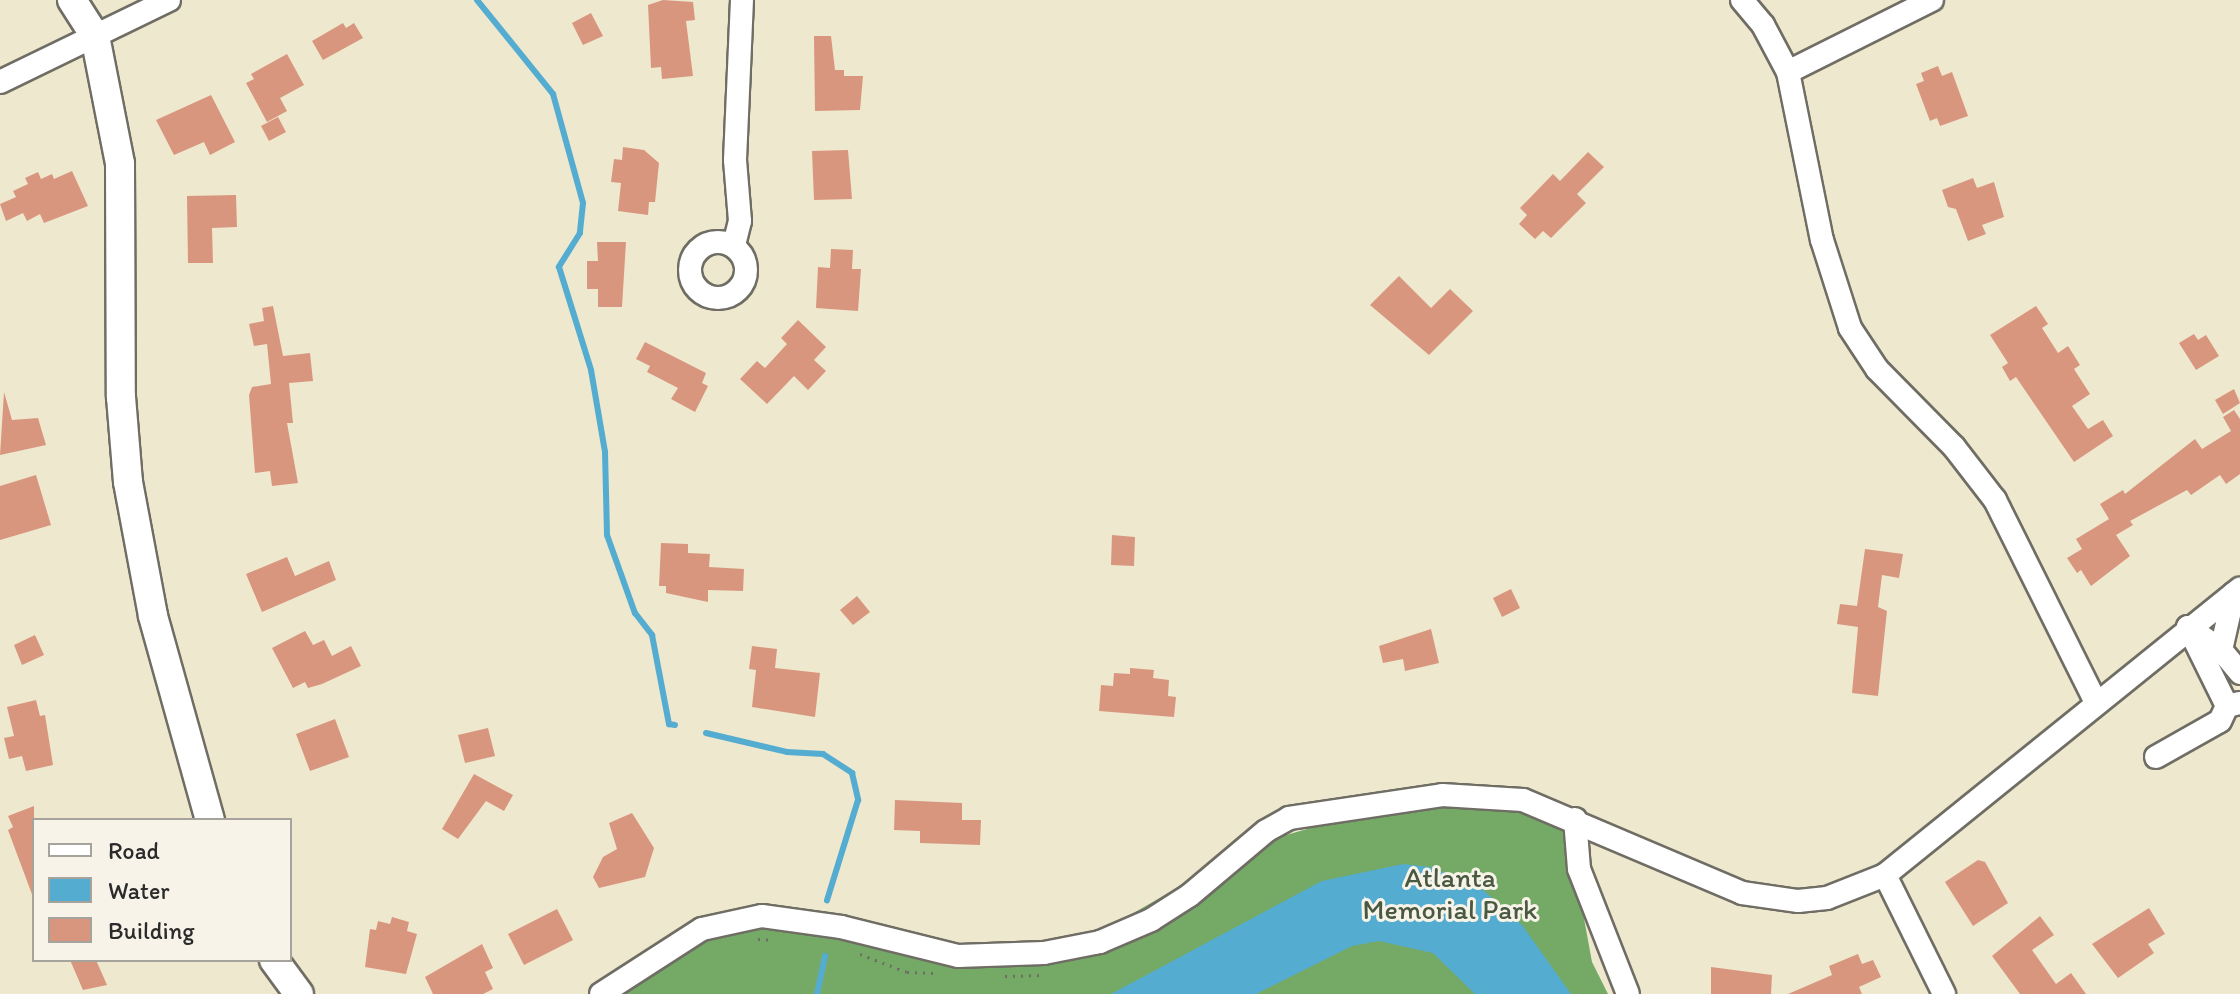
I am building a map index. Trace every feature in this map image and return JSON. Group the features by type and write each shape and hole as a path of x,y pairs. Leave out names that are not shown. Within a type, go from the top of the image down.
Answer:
{"main road":[{"path":"86,14 120,164 121,397 128,482 153,616 209,818"},
{"path":"275,962 299,994"}],"street":[{"path":"0,82 86,14 169,0"},
{"path":"734,245 740,221 735,160 742,0"},
{"path":"1742,0 1763,25 1788,72 1822,240 1850,328 1877,369 1954,447 1995,500 2095,701"},
{"path":"1788,72 1932,0"},
{"path":"601,994 702,929 762,916 806,920 958,956 1044,953 1100,942 1151,920 1266,831 1310,811 1474,793 1523,800 1575,819 1710,881 1765,899 1827,898 1885,875 2095,701 2237,591"},
{"path":"2221,650 2237,591"},
{"path":"2188,627 2221,650 2240,673"},
{"path":"2156,757 2220,721 2234,705 2188,627"},
{"path":"1575,819 1579,869 1628,994"},
{"path":"1885,875 1944,994"}],"green space":[{"name":"Atlanta Memorial Park","path":"1452,787 1567,826 1592,962 1608,994 589,994 735,922 963,946 1083,942 1252,845"}],"water":[{"path":"1403,864 1430,867 1481,888 1522,925 1571,994 1475,994 1433,953 1379,941 1352,946 1256,994 1111,994 1322,881"}],"building":[{"path":"663,0 693,2 695,20 686,21 693,76 662,79 661,67 651,68 648,5"},
{"path":"591,13 603,36 583,45 572,23"},
{"path":"343,23 346,28 354,23 363,38 323,60 312,41"},
{"path":"814,36 831,36 835,70 844,70 844,76 863,76 860,110 815,111"},
{"path":"287,54 304,85 280,98 287,111 267,122 246,83 254,79 251,74"},
{"path":"1938,66 1942,76 1952,72 1968,116 1940,126 1937,118 1930,121 1916,84 1924,81 1921,73"},
{"path":"211,95 235,142 210,155 204,142 174,155 156,120"},
{"path":"278,117 286,132 269,141 261,126"},
{"path":"623,147 644,150 659,163 655,202 649,202 648,215 618,211 621,183 611,182 614,159 622,160"},
{"path":"848,150 852,199 814,200 812,151"},
{"path":"1588,152 1604,167 1577,194 1586,203 1551,238 1543,231 1535,239 1519,224 1527,215 1520,208 1553,174 1560,181"},
{"path":"72,171 88,206 44,223 40,214 27,221 23,213 6,221 0,204 16,197 13,191 28,184 25,178 38,172 41,179 52,174 54,179"},
{"path":"1973,178 1977,188 1994,182 2004,217 1982,225 1986,234 1968,241 1956,209 1948,207 1942,190"},
{"path":"236,195 237,227 212,228 213,263 188,263 187,196"},
{"path":"597,242 626,242 622,307 598,307 598,289 587,289 587,261 598,261"},
{"path":"831,249 853,250 852,269 861,269 858,311 816,308 818,267 830,268"},
{"path":"1399,276 1431,308 1450,289 1473,311 1429,355 1370,305"},
{"path":"273,306 283,356 310,353 313,381 289,383 293,423 287,423 298,483 272,486 270,471 255,473 249,395 252,387 271,384 267,344 254,346 249,324 264,321 262,308"},
{"path":"2036,306 2048,324 2042,328 2058,353 2068,346 2080,365 2074,369 2090,394 2072,406 2088,429 2103,420 2113,436 2074,462 2016,377 2010,381 2002,367 2008,363 1990,335"},
{"path":"798,320 826,347 814,360 826,371 808,390 794,376 767,404 740,379 757,361 765,368 787,344 781,338"},
{"path":"2194,334 2198,340 2206,335 2219,356 2196,370 2179,343"},
{"path":"645,342 706,373 702,383 708,386 695,412 671,399 678,388 647,372 650,366 636,359"},
{"path":"2234,389 2240,403 2223,414 2215,400"},
{"path":"4,392 12,420 38,418 46,445 0,455"},
{"path":"2234,410 2240,419 2240,474 2226,484 2220,475 2191,495 2187,490 2130,521 2133,525 2116,535 2130,556 2091,586 2081,570 2077,573 2067,558 2082,549 2076,539 2109,519 2100,504 2123,490 2125,494 2195,439 2202,449 2231,431 2223,417"},
{"path":"36,475 51,525 0,540 0,486"},
{"path":"1112,535 1135,537 1134,566 1111,565"},
{"path":"661,543 688,544 688,553 710,554 709,567 744,569 743,591 708,590 708,602 666,593 666,586 659,586"},
{"path":"1865,549 1903,554 1899,578 1882,575 1878,607 1887,611 1878,696 1852,693 1858,627 1837,624 1840,604 1857,606"},
{"path":"287,557 295,576 329,561 336,580 262,612 246,574"},
{"path":"1511,589 1520,608 1502,617 1493,598"},
{"path":"857,596 870,612 853,625 840,610"},
{"path":"1431,629 1439,663 1405,671 1403,659 1383,663 1379,646"},
{"path":"305,631 313,645 324,640 332,656 351,646 361,666 322,684 308,688 305,682 293,688 272,648"},
{"path":"35,635 44,655 22,665 14,645"},
{"path":"752,646 777,649 775,668 820,673 815,717 752,707 756,670 749,669"},
{"path":"1130,668 1154,670 1153,678 1169,680 1168,696 1176,697 1174,717 1099,711 1101,685 1113,686 1114,673 1130,674"},
{"path":"36,700 40,716 45,715 53,765 26,771 22,756 9,759 4,738 14,736 7,707"},
{"path":"335,719 349,757 310,771 296,734"},
{"path":"488,728 495,756 465,763 458,735"},
{"path":"474,774 513,795 504,811 486,801 458,839 442,829"},
{"path":"895,800 962,803 962,820 981,820 980,845 920,843 920,831 894,830"},
{"path":"34,806 32,894 8,830 13,827 8,816"},
{"path":"632,813 654,848 645,877 599,888 593,877 603,857 617,849 609,823"},
{"path":"1978,860 1985,862 2008,903 1973,926 1945,882"},
{"path":"2149,908 2165,934 2148,944 2154,953 2118,978 2092,944"},
{"path":"557,909 573,940 524,965 508,934"},
{"path":"2040,916 2054,935 2032,950 2056,984 2071,973 2086,994 2020,994 1992,956"},
{"path":"392,917 409,922 407,931 417,934 406,974 365,967 370,929 376,930 378,921 390,924"},
{"path":"482,944 493,968 485,972 493,989 483,994 433,994 425,977"},
{"path":"1858,954 1862,964 1873,960 1881,977 1859,987 1862,994 1788,994 1832,975 1829,966"},
{"path":"71,962 97,962 107,985 83,990"},
{"path":"1711,967 1772,975 1771,994 1711,994"}],"waterway":[{"path":"477,0 553,94 583,203 580,233 559,267 591,370 605,452 607,535 635,613 652,635 669,724 675,725"},
{"path":"706,733 787,752 823,754 852,773 858,800 827,900"},
{"path":"817,994 825,956"}]}
